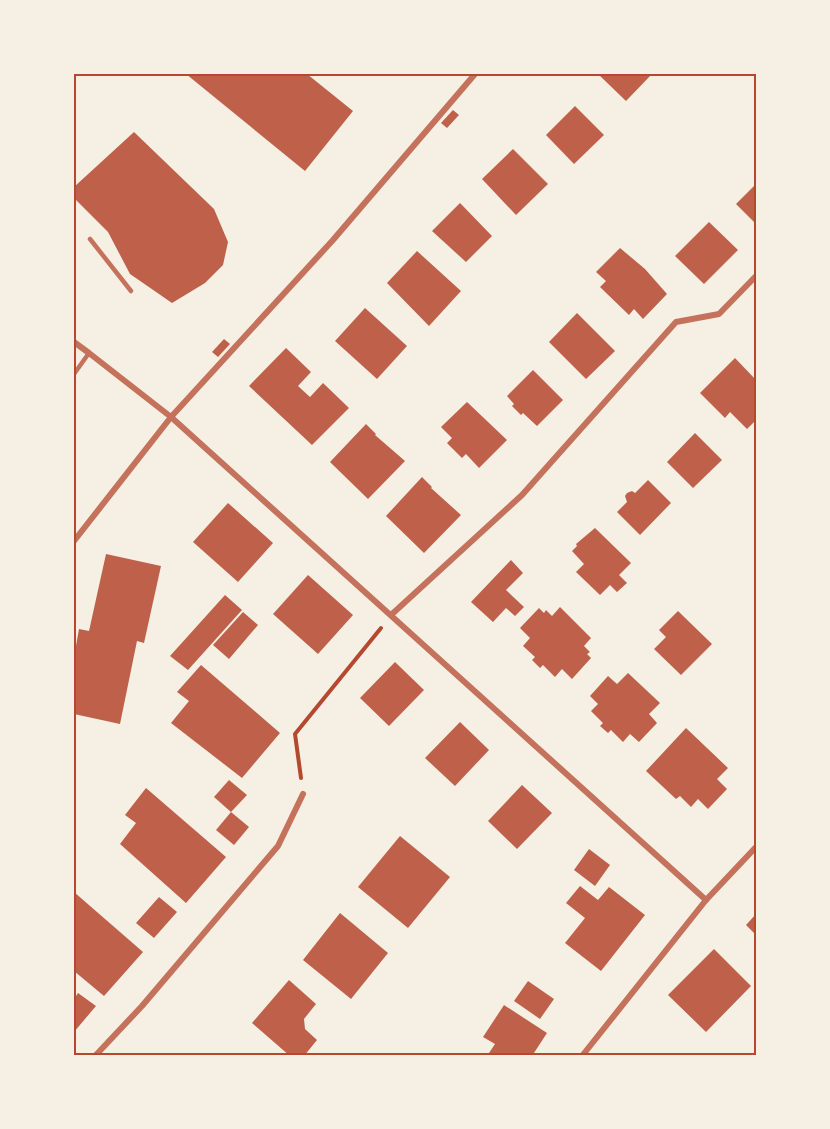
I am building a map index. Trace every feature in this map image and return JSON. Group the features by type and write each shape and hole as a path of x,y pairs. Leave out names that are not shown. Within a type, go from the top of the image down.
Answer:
{"street":[{"path":"74,541 171,417 333,240 475,74"},
{"path":"391,615 522,495 676,322 719,314 756,276"},
{"path":"74,342 171,417 706,900"},
{"path":"95,1056 142,1006 278,846 303,794"},
{"path":"582,1056 706,900 756,847"}],"lane":[{"path":"90,239 131,291"},
{"path":"74,374 89,353"}],"path":[{"path":"303,794 295,734 391,615"}],"building":[{"path":"186,74 307,74 353,111 305,171"},
{"path":"598,74 652,74 626,101"},
{"path":"575,106 604,135 574,164 546,135"},
{"path":"453,110 459,115 447,128 441,123"},
{"path":"134,132 214,209 228,242 223,265 205,283 172,303 130,274 108,232 74,198 74,187"},
{"path":"513,149 548,184 516,215 482,179"},
{"path":"756,184 756,224 736,204"},
{"path":"460,203 492,236 466,262 432,231"},
{"path":"709,222 738,250 704,284 675,256"},
{"path":"620,248 645,269 667,294 643,319 634,309 629,315 600,287 606,281 596,272"},
{"path":"417,251 461,291 429,326 387,283"},
{"path":"365,308 407,346 377,379 335,341"},
{"path":"577,313 615,351 586,379 549,342"},
{"path":"224,339 230,344 218,357 212,352"},
{"path":"286,348 311,372 298,386 310,397 323,383 349,408 312,445 249,386"},
{"path":"735,358 756,380 756,420 747,429 730,412 725,418 700,393"},
{"path":"533,370 563,400 537,426 512,406 514,404 507,396"},
{"path":"467,402 507,440 479,468 466,454 462,458 447,443 452,438 441,427"},
{"path":"366,424 405,461 368,499 330,462"},
{"path":"695,433 722,460 693,488 667,462"},
{"path":"422,477 461,515 424,553 386,516"},
{"path":"648,480 671,503 640,535 617,512 627,502 625,496 627,493 632,491 635,493"},
{"path":"228,503 273,543 238,582 193,542"},
{"path":"595,528 631,563 619,575 627,583 617,592 610,585 600,595 576,572 584,564 572,551 577,546 576,544"},
{"path":"106,554 161,566 144,643 137,641 120,724 74,714 74,657 79,629 89,631"},
{"path":"511,560 523,573 506,590 524,607 515,616 506,608 493,622 471,602"},
{"path":"308,575 353,615 318,654 273,614"},
{"path":"225,595 242,610 188,670 170,656"},
{"path":"560,607 591,638 584,646 590,652 587,654 591,658 572,679 562,669 555,677 543,665 540,668 532,660 535,657 523,646 530,638 520,628 539,608 544,613 546,610 552,616"},
{"path":"678,611 712,644 681,675 654,649 666,637 659,630"},
{"path":"243,612 258,625 229,659 213,645"},
{"path":"395,662 424,690 389,726 360,698"},
{"path":"201,665 280,733 242,778 171,723 189,701 177,692"},
{"path":"628,673 660,703 649,714 657,723 639,742 630,734 623,742 611,730 608,733 600,726 603,723 591,711 598,704 590,696 608,676 617,684"},
{"path":"460,722 489,750 455,786 425,758"},
{"path":"686,728 728,768 717,779 727,789 708,809 698,799 691,807 680,796 676,799 646,771"},
{"path":"229,780 247,795 231,812 214,797"},
{"path":"522,785 552,813 517,849 488,821"},
{"path":"146,788 226,857 186,903 120,844 136,823 125,815"},
{"path":"231,812 249,827 234,845 216,830"},
{"path":"400,836 450,877 408,928 358,887"},
{"path":"589,849 610,865 595,886 574,870"},
{"path":"580,886 598,900 609,887 645,915 601,971 565,943 585,918 566,903"},
{"path":"74,892 143,952 104,996 74,971"},
{"path":"159,897 177,912 154,938 136,923"},
{"path":"340,913 388,953 351,999 303,960"},
{"path":"756,914 756,935 746,925"},
{"path":"714,949 751,986 706,1032 668,995"},
{"path":"289,980 316,1004 304,1019 305,1029 317,1040 304,1056 290,1056 252,1023"},
{"path":"528,981 554,999 540,1019 514,1001"},
{"path":"78,993 96,1006 74,1032 74,999"},
{"path":"504,1005 547,1033 532,1056 487,1056 495,1044 483,1037"}]}
